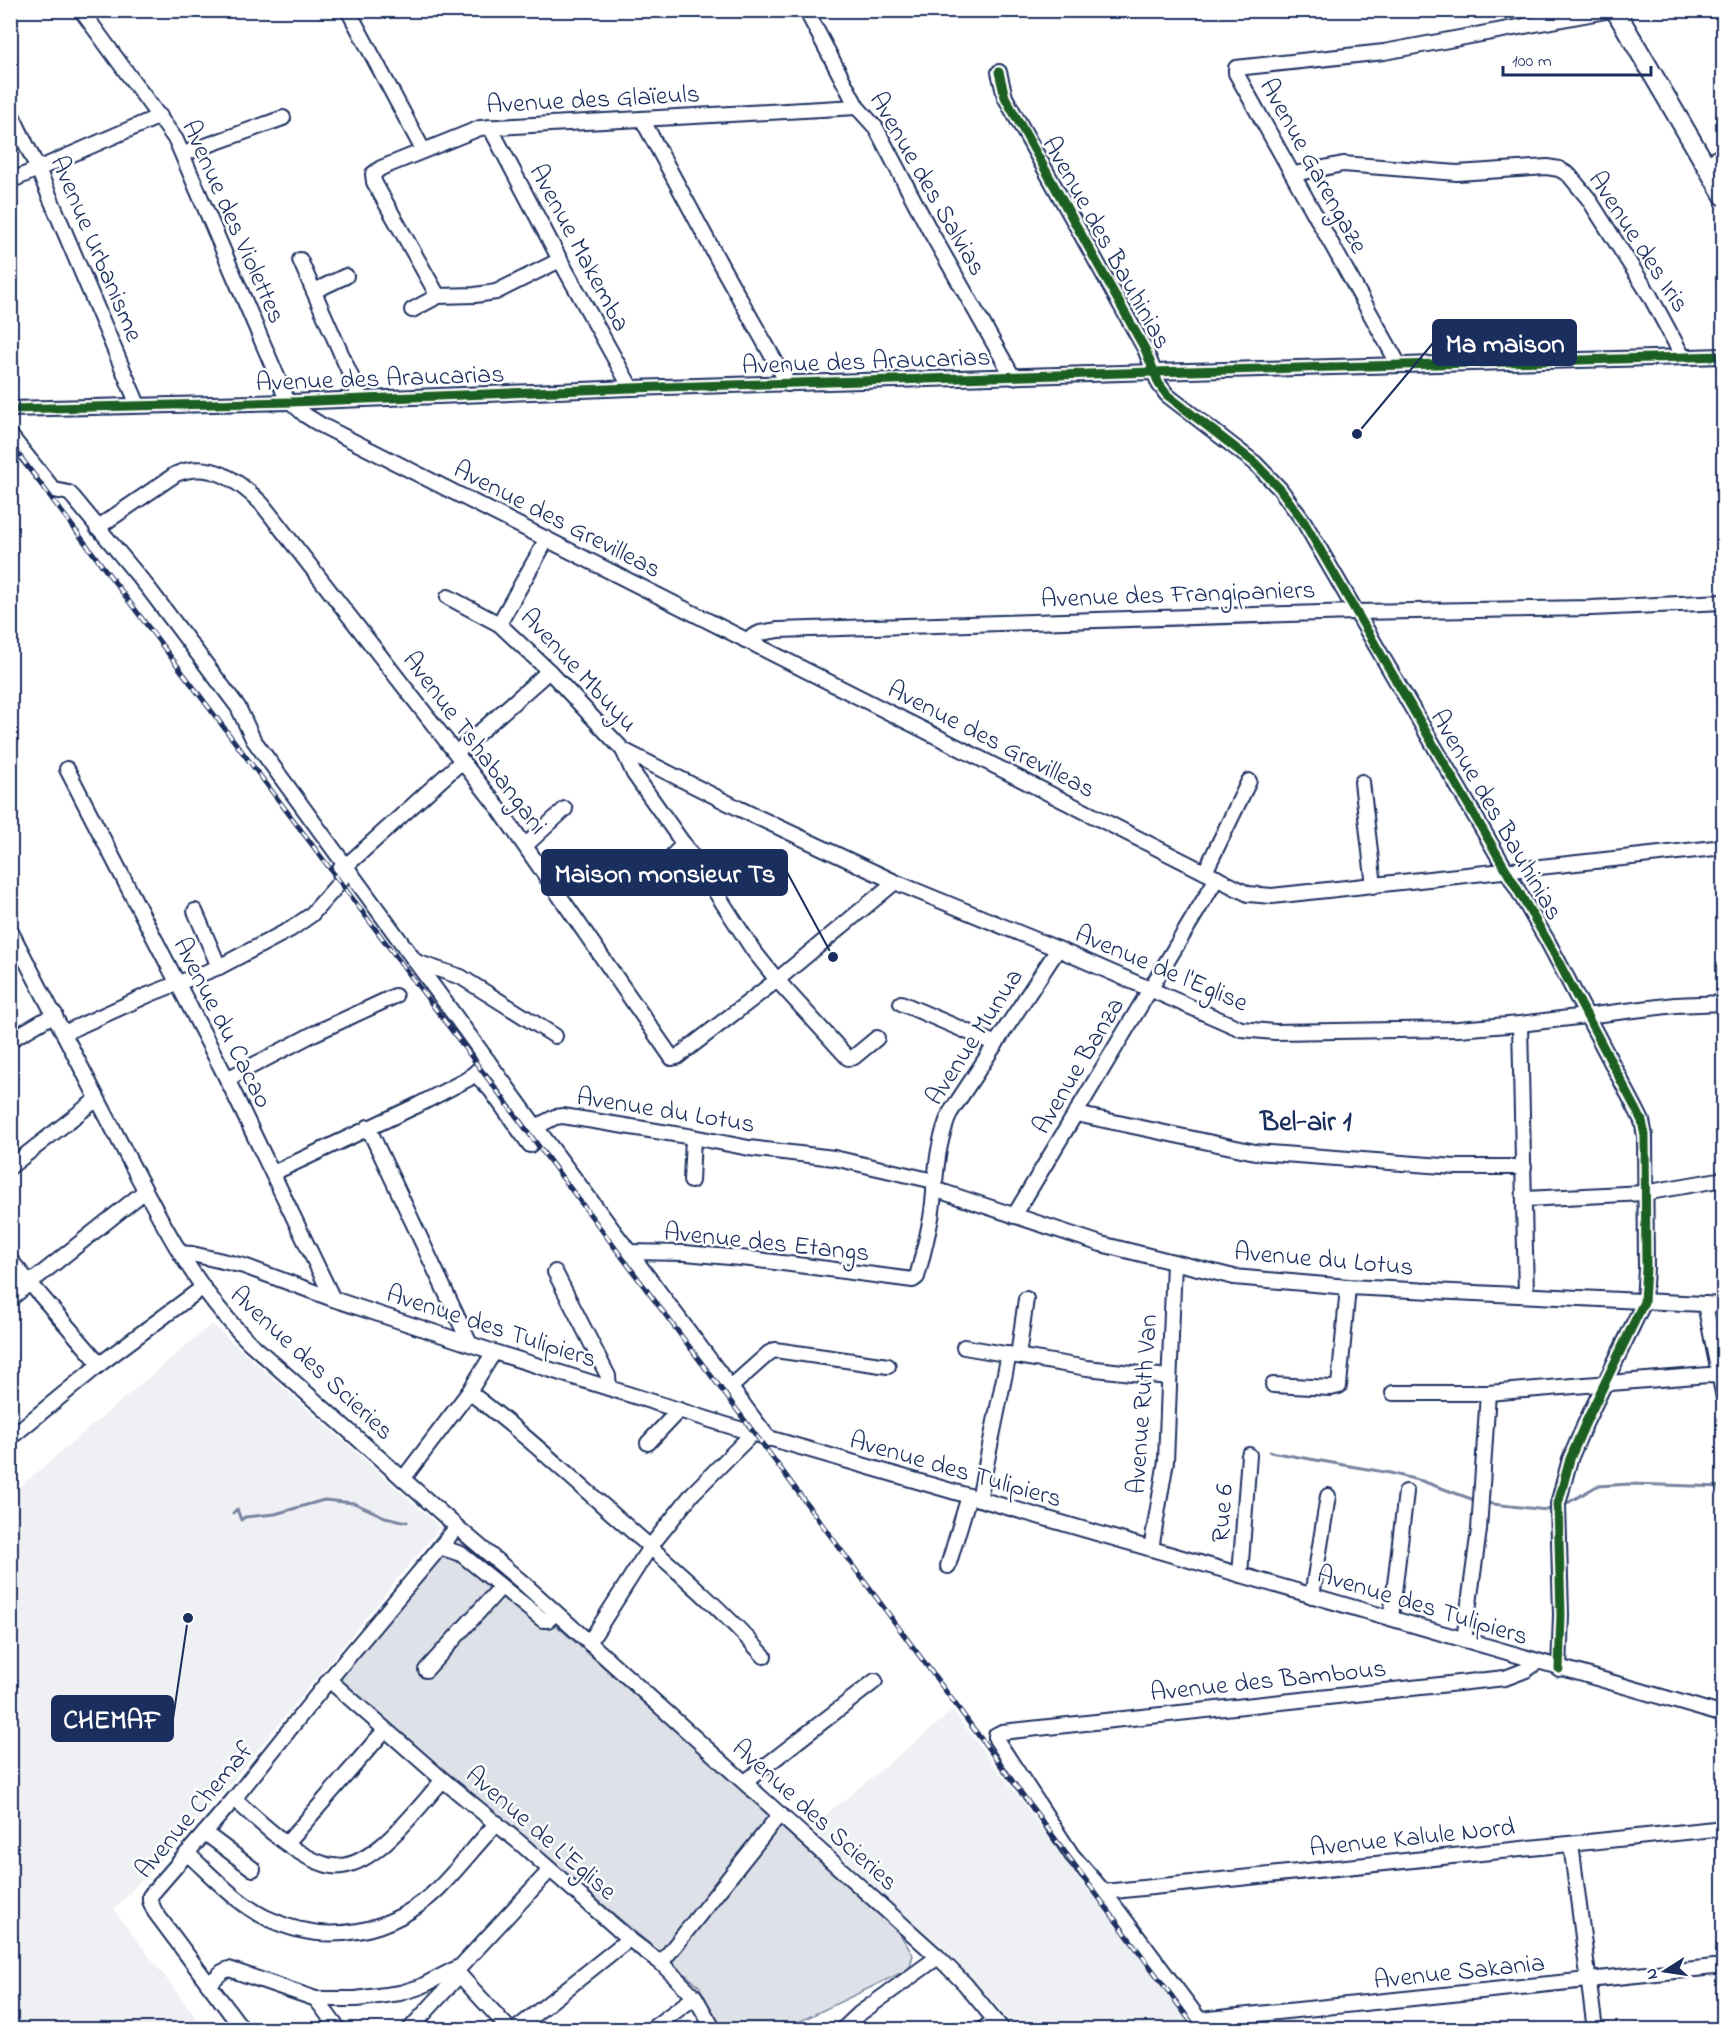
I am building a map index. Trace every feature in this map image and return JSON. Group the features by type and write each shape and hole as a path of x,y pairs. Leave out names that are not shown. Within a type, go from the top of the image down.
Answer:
{"main road":[{"path":"1613,10 1724,196"}],"street":[{"name":"Avenue des Violettes","path":"81,10 160,116 183,154 290,402"},
{"path":"348,10 423,150"},
{"name":"Avenue des Salvias","path":"806,10 857,107 876,128 929,229 1013,377"},
{"name":"Avenue Garengaze","path":"1399,365 1236,73 1237,67 1384,52 1613,10"},
{"name":"Avenue des Bauhinias","path":"999,72 1005,97 1144,349 1159,384 1167,395 1249,458 1280,489 1317,542 1355,612 1508,872 1588,1015 1642,1121 1645,1136 1644,1302 1603,1384 1570,1459 1558,1511 1562,1615 1559,1669"},
{"name":"Avenue des Glaïeuls","path":"438,297 373,178 378,170 472,130 490,127 857,107"},
{"name":"Avenue Urbanisme","path":"10,111 38,169 138,405"},
{"path":"10,181 160,116"},
{"path":"183,154 283,118"},
{"path":"642,119 788,384"},
{"name":"Avenue Makemba","path":"490,127 631,388"},
{"path":"1705,165 1724,154"},
{"name":"Avenue des Iris","path":"1294,174 1343,164 1425,169 1446,173 1547,167 1559,169 1569,175 1588,198 1649,294 1683,357"},
{"path":"300,260 361,399"},
{"path":"412,310 438,297 496,292 560,260"},
{"path":"314,291 346,276"},
{"name":"Avenue des Araucarias","path":"10,409 1724,356"},
{"name":"Avenue des Grevilleas","path":"290,402 321,425 1248,894 1264,897 1724,847"},
{"path":"10,435 54,490 69,493 149,589 231,698 253,739 536,1127"},
{"name":"Avenue Tshabangani","path":"97,528 183,471 210,470 230,478 248,490 526,845 669,1056 677,1057 777,980 895,882"},
{"name":"Avenue Mbuyu","path":"547,540 498,624 549,670 623,750 634,774 684,844 753,950 848,1058 854,1057 877,1038"},
{"path":"448,597 498,624"},
{"name":"Avenue des Frangipaniers","path":"745,640 760,633 778,630 1355,612 1591,608 1724,602"},
{"path":"64,1034 148,995 219,967 300,924 341,881 340,869 549,670"},
{"name":"Avenue de l'Eglise","path":"623,750 740,809 895,882 1058,949 1230,1026 1250,1030 1458,1029 1520,1024 1675,1005 1724,1003"},
{"name":"Avenue du Cacao","path":"67,769 179,983 333,1299"},
{"name":"Avenue Banza","path":"1014,1215 1150,991 1211,875 1249,781"},
{"path":"1362,782 1374,886"},
{"path":"526,845 565,809"},
{"path":"654,874 684,844"},
{"path":"195,912 219,967"},
{"name":"Avenue des Scieries","path":"10,930 145,1191 202,1288 226,1319 938,1957 965,1984 999,2025"},
{"name":"Avenue Munua","path":"900,1279 908,1281 917,1277 931,1219 939,1142 950,1113 1058,949"},
{"path":"416,962 461,977 555,1036"},
{"path":"227,1079 312,1034 395,996"},
{"path":"901,1003 996,1044"},
{"path":"10,1040 55,1014"},
{"path":"1520,1024 1526,1295"},
{"path":"273,1173 418,1105 475,1074 488,1061"},
{"path":"475,1074 490,1089 530,1144"},
{"path":"10,1167 97,1099"},
{"path":"1076,1114 1255,1152 1456,1167 1524,1167"},
{"name":"Avenue du Lotus","path":"536,1127 555,1117 563,1116 749,1148 834,1158 934,1185 1101,1244 1174,1263 1255,1280 1348,1287 1724,1305"},
{"path":"368,1127 470,1344"},
{"name":"Avenue des Etangs","path":"536,1127 769,1438"},
{"path":"691,1180 693,1137"},
{"path":"1525,1199 1644,1193 1724,1179"},
{"path":"10,1299 145,1191"},
{"name":"Avenue des Etangs","path":"628,1252 686,1253 751,1259 900,1279"},
{"name":"Avenue des Tulipiers","path":"180,1253 244,1266 333,1299 494,1352 769,1438 1724,1716"},
{"path":"10,1260 100,1364"},
{"name":"Avenue Ruth Van","path":"1150,1549 1166,1461 1174,1263"},
{"path":"555,1272 608,1376 609,1388"},
{"path":"1273,1384 1331,1388 1339,1386 1348,1287"},
{"path":"10,1438 100,1364 202,1288"},
{"path":"948,1566 974,1497 1026,1299"},
{"path":"1705,1304 1724,1398"},
{"path":"964,1347 1087,1368 1168,1377"},
{"path":"732,1386 775,1350 888,1366"},
{"path":"403,1479 469,1392 494,1352"},
{"path":"1393,1393 1488,1394 1721,1375"},
{"path":"469,1392 506,1420 650,1547 744,1634 764,1656"},
{"path":"1464,1640 1481,1503 1488,1394"},
{"path":"648,1443 679,1410"},
{"path":"589,1643 650,1547 693,1493 753,1433"},
{"name":"Rue 6","path":"1240,1575 1249,1455"},
{"path":"1391,1618 1406,1492"},
{"path":"1312,1596 1329,1496"},
{"name":"Avenue Chemaf","path":"243,2030 155,1912 150,1901 153,1892 234,1799 329,1680 457,1527"},
{"path":"440,1547 461,1554 543,1620 548,1620 555,1613"},
{"path":"426,1670 501,1587"},
{"name":"Avenue des Bambous","path":"1104,1892 1072,1855 996,1739 996,1736 1002,1732 1505,1678 1526,1670 1536,1663"},
{"name":"Avenue de L'Eglise","path":"329,1680 629,1939 661,1963 694,1997 714,2030"},
{"path":"745,1782 875,1681"},
{"path":"287,1843 385,1730"},
{"path":"234,1799 287,1843 325,1865 343,1866 361,1860 378,1849 443,1780"},
{"path":"661,1963 780,1814"},
{"path":"187,1853 249,1907 269,1920 308,1932 345,1934 383,1925 423,1901 442,1884 496,1823"},
{"name":"Avenue Kalule Nord","path":"1104,1892 1724,1828"},
{"path":"205,1833 253,1869"},
{"path":"1572,1844 1595,2030"},
{"path":"209,1984 225,1970 234,1969 316,1999 348,1999 400,1993 420,1987 455,1970 466,1961 550,1870"},
{"path":"1104,1892 1203,2025"},
{"path":"515,2030 629,1939"},
{"path":"842,2030 859,2014 938,1957"},
{"name":"Avenue Sakania","path":"1203,2025 1724,1966"},
{"path":"409,2030 453,1982 455,1970"},
{"path":"455,1970 510,2030"},
{"path":"650,2030 694,1997"},
{"path":"316,1999 339,2030"},
{"path":"982,2030 999,2025"}],"shaded area":[{"path":"212,1324 440,1527 228,1786 114,1910 205,2029 11,2029 11,1494"},
{"path":"444,1527 891,1919 913,1955 909,1969 784,2029 721,2029 699,1986 333,1676"},
{"path":"953,1711 1195,2029 1015,2029 996,2004 811,1827"}],"waterway":[{"path":"1270,1452 1390,1473 1422,1481 1477,1501"},
{"path":"1564,1505 1597,1486 1630,1484 1724,1487"},
{"path":"233,1513 237,1509 241,1520 245,1517 275,1514 324,1500 354,1503 385,1517 407,1522"},
{"path":"1484,1503 1547,1510 1554,1508"}],"railway":[{"path":"10,443 755,1434 1197,2030"}],"cycle path":[{"path":"999,72 1005,97 1145,349 1159,384 1167,395 1255,463 1280,489 1304,522 1548,942 1642,1121 1645,1136 1644,1302 1570,1459 1558,1504 1561,1615 1559,1669"},
{"path":"10,409 1724,356"}],"place":[{"name":"Ma maison","path":"1357,434"},
{"name":"Maison monsieur Ts","path":"833,957"},
{"name":"CHEMAF","path":"188,1618"}],"district":[{"name":"Bel-air 1","path":"1306,1120"}]}
